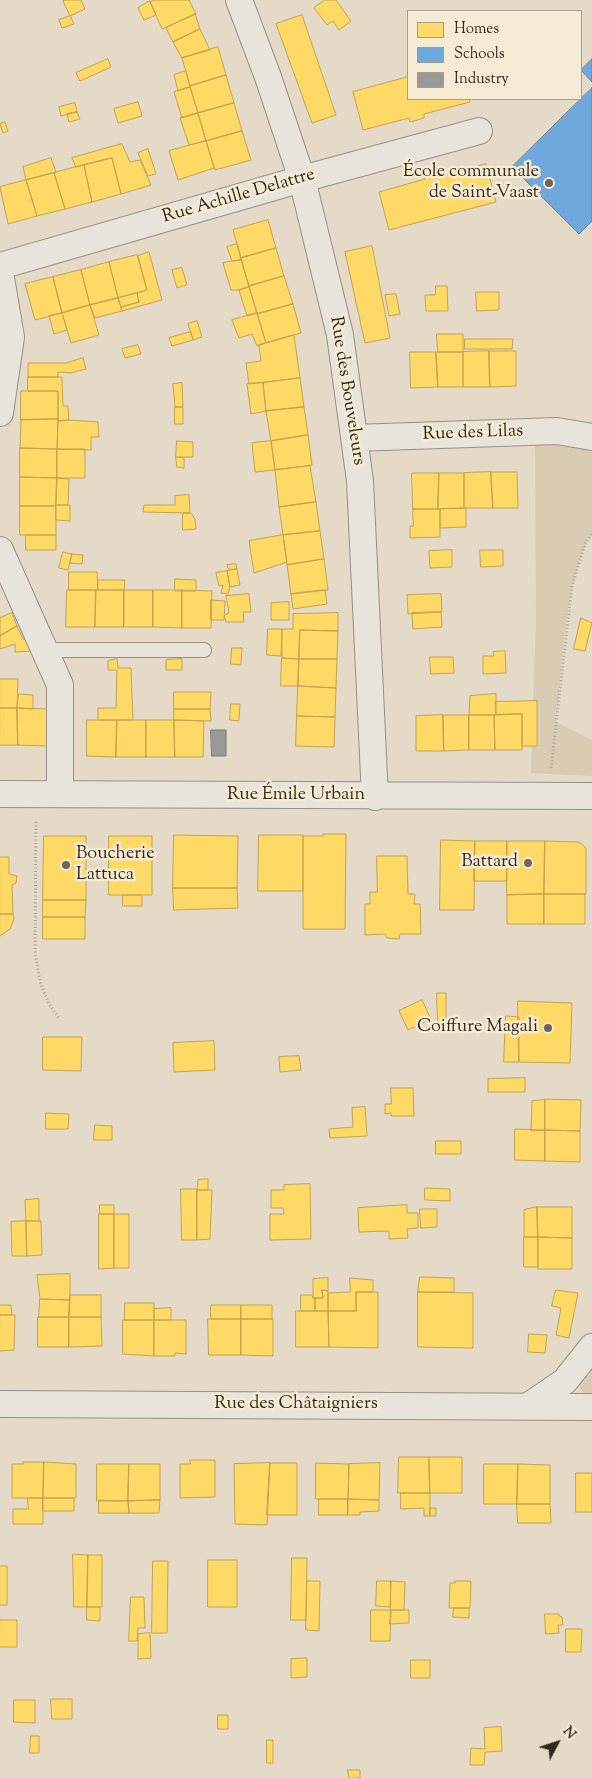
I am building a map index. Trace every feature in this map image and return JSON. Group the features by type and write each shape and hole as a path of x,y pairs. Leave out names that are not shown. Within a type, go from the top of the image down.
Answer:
{"street":[{"name":"Rue des Bouveleurs","path":"238,0 268,77 302,179 340,335 360,481 375,797"},
{"name":"Rue Achille Delattre","path":"0,266 302,179 479,132"},
{"path":"0,272 11,337 0,414"},
{"name":"Rue des Lilas","path":"354,438 557,431 592,437"},
{"path":"0,550 60,685 48,794"},
{"name":"Rue Émile Urbain","path":"0,794 375,797 592,796"},
{"path":"530,1406 565,1381 592,1347"},
{"name":"Rue des Châtaigniers","path":"0,1404 592,1407"}],"lane":[{"path":"47,653 56,650 204,650"}],"path":[{"path":"547,796 572,586 585,544 592,534"},
{"path":"48,794 35,951 40,982 49,1004 59,1018"}],"shaded area":[{"path":"535,432 592,437 592,534 583,551 570,597 556,722 592,740 592,776 531,773 536,622"},
{"path":"592,1365 592,1397 585,1395 578,1385"}],"building: Homes":[{"path":"81,0 85,9 70,16 63,1"},
{"path":"155,0 189,0 196,14 162,29 150,2"},
{"path":"325,0 336,0 351,21 339,30 333,21 327,25 314,8"},
{"path":"150,1 156,15 144,20 138,8"},
{"path":"195,14 200,29 173,42 166,28"},
{"path":"302,15 336,115 312,123 276,24"},
{"path":"70,16 74,24 62,28 59,20"},
{"path":"200,29 210,50 182,58 173,42"},
{"path":"218,47 226,75 190,86 182,58"},
{"path":"108,59 111,67 80,81 76,73"},
{"path":"186,71 190,87 178,91 174,75"},
{"path":"226,75 234,103 198,113 190,86"},
{"path":"407,77 407,100 469,100 470,102 424,114 424,118 410,122 409,118 363,130 353,92"},
{"path":"190,87 198,113 182,118 174,92"},
{"path":"138,102 142,116 118,123 114,109"},
{"path":"75,103 77,112 61,116 59,107"},
{"path":"234,103 242,131 206,141 198,113"},
{"path":"77,112 80,119 69,122 67,114"},
{"path":"198,113 206,141 189,145 180,118"},
{"path":"5,122 8,131 3,133 0,124"},
{"path":"242,131 251,160 215,170 206,141"},
{"path":"206,141 214,168 178,180 169,151"},
{"path":"122,144 130,162 140,160 151,185 121,194 112,158 76,167 72,158"},
{"path":"148,149 156,174 148,176 138,153"},
{"path":"51,158 56,172 26,180 23,167"},
{"path":"112,158 121,194 92,202 84,165"},
{"path":"486,164 496,202 389,230 379,192 425,179 424,176 439,172 441,176"},
{"path":"84,165 92,202 65,209 54,173"},
{"path":"54,173 65,209 37,216 26,180"},
{"path":"26,180 37,216 8,224 0,187"},
{"path":"268,220 276,248 241,258 233,230"},
{"path":"237,244 241,260 232,261 227,247"},
{"path":"372,246 390,338 365,343 345,252"},
{"path":"276,248 284,276 249,286 241,258"},
{"path":"149,252 162,300 122,311 121,307 139,302 137,293 147,290 138,256"},
{"path":"137,255 147,290 118,298 109,262"},
{"path":"241,260 249,287 231,290 223,263"},
{"path":"109,262 118,298 90,305 81,270"},
{"path":"182,268 187,285 177,288 172,270"},
{"path":"81,270 90,305 62,313 53,277"},
{"path":"284,276 293,304 257,314 249,286"},
{"path":"53,277 62,313 35,320 25,284"},
{"path":"436,286 447,286 448,311 426,311 425,295 435,295"},
{"path":"249,287 257,313 247,316 239,290"},
{"path":"476,292 499,292 499,310 477,311"},
{"path":"137,293 139,302 121,307 118,298"},
{"path":"396,294 400,314 389,316 385,295"},
{"path":"118,298 122,311 95,318 90,305"},
{"path":"293,304 301,333 266,343 257,314"},
{"path":"90,305 99,335 71,343 62,313"},
{"path":"62,313 67,330 54,334 49,316"},
{"path":"257,313 266,343 257,346 252,334 239,338 232,320"},
{"path":"197,321 202,337 193,340 188,324"},
{"path":"191,332 193,340 172,346 169,338"},
{"path":"437,334 463,334 463,352 438,352"},
{"path":"294,335 300,378 249,384 246,363 261,361 259,345"},
{"path":"465,339 513,339 512,349 465,349"},
{"path":"138,345 141,354 125,358 122,349"},
{"path":"489,351 516,351 516,386 490,387"},
{"path":"489,351 490,387 463,387 463,352"},
{"path":"410,352 436,352 438,387 411,388"},
{"path":"436,352 463,352 463,387 438,387"},
{"path":"83,358 86,369 70,373 58,372 58,377 28,377 28,363 66,363"},
{"path":"28,377 62,377 63,406 68,406 69,420 58,421 58,391 28,391"},
{"path":"300,378 304,407 266,411 263,383"},
{"path":"182,383 183,407 175,407 173,384"},
{"path":"263,383 266,411 251,414 247,384"},
{"path":"21,391 58,391 58,419 21,420"},
{"path":"175,407 183,407 183,424 175,424"},
{"path":"304,407 308,435 271,441 266,411"},
{"path":"58,419 57,449 20,448 21,420"},
{"path":"58,421 98,422 99,437 91,437 91,450 57,449"},
{"path":"308,435 312,465 275,470 271,441"},
{"path":"177,441 193,442 193,457 176,457"},
{"path":"271,441 275,470 255,472 252,443"},
{"path":"20,448 57,449 57,478 20,477"},
{"path":"57,449 85,449 85,478 57,478"},
{"path":"176,457 184,458 184,468 177,467"},
{"path":"310,466 316,502 279,507 275,470"},
{"path":"491,472 517,472 518,508 493,508"},
{"path":"491,472 493,508 464,508 464,473"},
{"path":"412,473 439,473 438,509 413,509"},
{"path":"439,473 464,473 464,508 438,509"},
{"path":"20,477 57,478 56,506 20,506"},
{"path":"57,478 69,479 68,505 56,505"},
{"path":"189,495 190,513 143,512 144,505 175,505 175,496"},
{"path":"316,502 320,531 283,535 279,507"},
{"path":"56,505 70,505 70,521 56,520"},
{"path":"20,506 56,506 56,535 20,535"},
{"path":"466,508 466,527 440,528 440,509"},
{"path":"413,509 440,509 440,537 410,538 410,526 413,526"},
{"path":"183,513 191,513 195,519 196,529 183,530"},
{"path":"320,531 324,559 287,565 283,535"},
{"path":"26,535 56,535 56,550 26,550"},
{"path":"283,535 287,562 254,573 249,541"},
{"path":"452,550 452,567 430,568 429,551"},
{"path":"480,550 503,550 503,566 481,567"},
{"path":"63,552 72,554 68,570 59,568"},
{"path":"72,554 83,555 82,564 70,563"},
{"path":"324,559 328,590 291,594 287,565"},
{"path":"236,564 237,569 229,570 227,565"},
{"path":"237,569 240,585 230,587 227,571"},
{"path":"227,571 230,587 228,594 221,593 223,585 219,586 216,573"},
{"path":"69,572 97,572 98,590 69,590"},
{"path":"175,579 196,580 196,591 175,591"},
{"path":"98,580 125,580 124,590 98,590"},
{"path":"67,590 96,590 95,627 66,627"},
{"path":"96,590 124,590 124,627 95,627"},
{"path":"124,590 153,590 153,627 124,627"},
{"path":"153,590 182,590 182,628 153,627"},
{"path":"182,590 212,591 211,628 182,628"},
{"path":"325,590 327,604 293,609 291,594"},
{"path":"249,594 251,612 243,612 244,622 226,622 224,615 229,613 226,596"},
{"path":"441,594 442,612 408,614 407,595"},
{"path":"211,600 225,601 224,620 211,620"},
{"path":"289,602 289,620 271,620 271,603"},
{"path":"441,612 442,627 413,629 412,613"},
{"path":"12,613 17,626 0,636 0,618"},
{"path":"338,613 338,631 300,630 299,659 282,658 282,629 293,629 293,614"},
{"path":"581,618 592,623 585,651 574,649"},
{"path":"17,626 23,639 33,641 34,651 15,652 15,644 0,649 0,636"},
{"path":"268,629 282,629 281,656 267,655"},
{"path":"300,630 338,631 337,659 299,659"},
{"path":"232,648 242,648 241,665 231,664"},
{"path":"505,651 506,673 483,674 483,656 494,656 493,652"},
{"path":"430,657 453,657 454,673 431,674"},
{"path":"282,658 299,659 298,686 281,686"},
{"path":"117,659 118,668 131,668 133,720 98,720 98,708 116,708 117,670 108,670 108,661"},
{"path":"182,659 182,670 166,670 166,660"},
{"path":"299,659 337,659 336,688 298,686"},
{"path":"0,679 18,679 17,708 0,708"},
{"path":"298,686 336,688 335,717 297,716"},
{"path":"174,692 211,692 210,709 174,709"},
{"path":"19,694 33,695 33,709 17,708"},
{"path":"496,694 496,715 469,715 470,696"},
{"path":"537,701 537,746 522,746 522,714 496,715 495,702"},
{"path":"231,704 240,704 239,721 230,720"},
{"path":"0,708 17,708 18,745 0,745"},
{"path":"17,708 48,709 47,746 18,745"},
{"path":"174,709 210,709 211,721 174,720"},
{"path":"522,714 522,750 495,750 494,715"},
{"path":"443,715 469,715 469,750 444,751"},
{"path":"443,715 444,751 416,751 416,716"},
{"path":"469,715 494,715 495,750 469,750"},
{"path":"297,716 335,717 334,747 296,746"},
{"path":"87,720 117,720 116,757 87,756"},
{"path":"117,720 146,720 146,757 116,757"},
{"path":"146,720 174,720 175,757 146,757"},
{"path":"174,720 204,721 203,757 175,757"},
{"path":"323,834 346,834 345,929 303,929 303,836 323,836"},
{"path":"174,835 238,836 237,888 173,888"},
{"path":"259,835 303,835 303,891 258,891"},
{"path":"44,836 86,836 86,900 43,900"},
{"path":"109,836 152,836 152,895 109,895"},
{"path":"441,840 475,841 474,910 440,910"},
{"path":"475,841 507,841 507,881 474,881"},
{"path":"507,841 545,841 544,894 507,895"},
{"path":"545,841 579,842 586,848 586,894 544,894"},
{"path":"377,856 407,856 408,894 415,894 414,904 420,904 421,934 400,934 399,939 387,938 385,934 365,935 365,904 370,904 370,892 377,892"},
{"path":"0,857 9,857 9,874 17,876 16,883 12,885 13,914 0,914"},
{"path":"173,888 237,888 238,908 174,910"},
{"path":"544,894 544,924 507,924 507,895"},
{"path":"544,894 585,894 585,924 544,924"},
{"path":"123,895 142,895 142,906 123,906"},
{"path":"43,900 86,900 85,917 43,917"},
{"path":"0,914 13,914 14,919 10,929 0,936"},
{"path":"43,917 85,917 85,939 43,939"},
{"path":"437,993 446,993 446,1021 448,1025 438,1026"},
{"path":"422,1000 431,1019 408,1030 399,1011"},
{"path":"518,1001 572,1003 570,1063 519,1062"},
{"path":"506,1016 519,1017 519,1062 504,1062"},
{"path":"43,1037 82,1037 81,1071 43,1070"},
{"path":"214,1041 215,1070 174,1072 173,1043"},
{"path":"299,1056 301,1070 280,1072 279,1057"},
{"path":"525,1078 525,1092 488,1092 488,1079"},
{"path":"391,1088 413,1088 414,1116 391,1116 391,1113 385,1114 385,1104 391,1104"},
{"path":"545,1099 581,1100 580,1131 545,1130"},
{"path":"545,1100 545,1130 531,1131 532,1101"},
{"path":"365,1107 367,1136 330,1138 329,1129 353,1127 352,1108"},
{"path":"46,1113 69,1114 68,1129 46,1129"},
{"path":"95,1125 112,1126 112,1140 94,1140"},
{"path":"515,1129 545,1130 545,1161 515,1160"},
{"path":"545,1130 580,1131 580,1162 545,1161"},
{"path":"436,1141 461,1141 461,1154 436,1154"},
{"path":"208,1179 208,1190 197,1190 198,1180"},
{"path":"310,1184 311,1239 270,1240 270,1214 284,1214 283,1208 271,1208 271,1190 284,1190 284,1185"},
{"path":"425,1188 450,1189 450,1201 425,1200"},
{"path":"181,1189 197,1189 197,1240 182,1240"},
{"path":"197,1190 212,1190 210,1239 197,1240"},
{"path":"39,1199 39,1221 26,1221 25,1200"},
{"path":"100,1205 114,1205 114,1214 100,1214"},
{"path":"407,1205 407,1213 418,1213 418,1228 407,1229 408,1238 389,1239 389,1231 359,1232 358,1208"},
{"path":"537,1207 572,1207 572,1238 538,1237"},
{"path":"537,1207 538,1237 524,1237 524,1210"},
{"path":"420,1209 437,1209 437,1227 421,1228"},
{"path":"99,1214 114,1214 114,1268 99,1269"},
{"path":"114,1214 129,1214 129,1268 114,1268"},
{"path":"26,1221 27,1256 12,1256 11,1222"},
{"path":"26,1221 41,1221 42,1255 27,1256"},
{"path":"524,1237 538,1237 538,1267 524,1267"},
{"path":"538,1237 572,1238 572,1269 538,1269"},
{"path":"70,1274 70,1300 40,1299 37,1275"},
{"path":"420,1277 454,1278 454,1292 418,1292"},
{"path":"328,1278 328,1291 322,1290 323,1298 313,1298 313,1279"},
{"path":"350,1278 373,1280 373,1292 356,1292 356,1311 328,1311 328,1293 350,1292"},
{"path":"322,1290 328,1291 328,1311 315,1311 315,1298 323,1298"},
{"path":"556,1290 578,1293 569,1338 556,1335 561,1308 552,1306"},
{"path":"356,1292 378,1292 378,1348 329,1347 328,1311 356,1311"},
{"path":"418,1292 473,1293 473,1348 418,1347"},
{"path":"70,1295 101,1295 101,1317 69,1317"},
{"path":"301,1295 312,1295 315,1298 315,1311 301,1311"},
{"path":"40,1299 70,1300 69,1317 39,1317"},
{"path":"125,1303 154,1303 154,1320 125,1320"},
{"path":"0,1305 11,1305 12,1315 0,1315"},
{"path":"211,1305 241,1305 241,1319 211,1319"},
{"path":"241,1305 272,1305 272,1319 241,1319"},
{"path":"171,1308 171,1320 154,1320 154,1309"},
{"path":"296,1311 328,1311 329,1347 296,1347"},
{"path":"0,1315 15,1315 14,1350 0,1351"},
{"path":"38,1317 69,1317 69,1347 38,1347"},
{"path":"69,1317 101,1317 102,1346 69,1347"},
{"path":"208,1319 241,1319 241,1355 209,1355"},
{"path":"241,1319 273,1319 273,1356 241,1355"},
{"path":"123,1320 154,1320 154,1356 123,1354"},
{"path":"154,1320 186,1320 186,1354 175,1353 175,1356 154,1356"},
{"path":"529,1334 547,1335 545,1353 528,1352"},
{"path":"399,1457 429,1457 430,1493 398,1493"},
{"path":"429,1457 462,1457 462,1493 430,1493"},
{"path":"190,1460 215,1460 215,1497 180,1498 180,1464 190,1464"},
{"path":"23,1462 44,1462 43,1498 12,1498 12,1464 23,1464"},
{"path":"44,1462 76,1464 76,1498 43,1498"},
{"path":"270,1463 267,1525 235,1524 234,1464"},
{"path":"270,1463 297,1463 297,1515 267,1515"},
{"path":"316,1463 349,1464 348,1499 316,1499"},
{"path":"380,1463 379,1500 348,1499 349,1464"},
{"path":"97,1464 129,1464 128,1501 97,1501"},
{"path":"129,1464 160,1464 160,1500 128,1501"},
{"path":"484,1464 518,1464 517,1504 484,1504"},
{"path":"518,1464 550,1465 550,1504 517,1504"},
{"path":"576,1473 592,1473 592,1512 576,1512"},
{"path":"401,1493 430,1493 430,1516 424,1516 424,1508 401,1509"},
{"path":"28,1498 43,1498 43,1524 13,1524 13,1509 28,1509"},
{"path":"43,1498 74,1498 74,1511 43,1511"},
{"path":"319,1499 348,1499 348,1515 319,1515"},
{"path":"348,1499 379,1500 379,1511 360,1512 360,1515 348,1515"},
{"path":"99,1500 128,1501 129,1513 99,1513"},
{"path":"160,1500 159,1513 129,1513 128,1501"},
{"path":"517,1504 550,1504 551,1523 518,1523"},
{"path":"430,1508 436,1508 436,1516 430,1516"},
{"path":"73,1554 88,1555 87,1607 74,1607"},
{"path":"88,1555 102,1555 102,1607 87,1607"},
{"path":"292,1558 307,1558 306,1620 291,1620"},
{"path":"208,1560 237,1560 237,1607 208,1607"},
{"path":"153,1561 168,1561 167,1633 152,1633"},
{"path":"0,1566 7,1566 7,1605 0,1605"},
{"path":"307,1581 320,1581 319,1631 306,1630"},
{"path":"377,1581 391,1581 390,1607 376,1606"},
{"path":"391,1581 405,1582 404,1610 391,1610"},
{"path":"455,1581 471,1581 470,1608 449,1608 450,1583 455,1583"},
{"path":"131,1597 144,1597 145,1628 138,1628 137,1641 129,1641"},
{"path":"87,1607 100,1607 100,1621 87,1620"},
{"path":"454,1608 469,1608 469,1618 453,1617"},
{"path":"371,1610 391,1610 390,1641 371,1641"},
{"path":"391,1610 409,1610 409,1623 390,1624"},
{"path":"545,1614 559,1614 562,1617 563,1625 558,1625 559,1633 546,1634"},
{"path":"0,1620 17,1620 17,1647 0,1647"},
{"path":"566,1629 582,1629 581,1652 566,1652"},
{"path":"150,1633 151,1658 138,1659 138,1634"},
{"path":"307,1658 307,1677 291,1678 291,1659"},
{"path":"411,1660 430,1660 430,1678 411,1678"},
{"path":"51,1699 72,1699 72,1719 52,1719"},
{"path":"14,1700 35,1700 35,1723 14,1722"},
{"path":"218,1715 228,1715 228,1729 218,1729"},
{"path":"501,1727 502,1751 485,1752 484,1765 470,1765 471,1748 485,1749 484,1728"},
{"path":"31,1736 39,1736 39,1753 30,1753"},
{"path":"267,1740 273,1740 273,1763 267,1763"},
{"path":"348,1770 360,1770 360,1778 349,1778"}],"building: Schools":[{"path":"592,59 592,82 582,71"},
{"path":"592,88 592,221 579,234 512,167 582,100"}],"building: Industry":[{"path":"211,730 226,730 226,756 212,756"}],"place":[{"name":"École communale de Saint-Vaast","path":"549,183"},
{"name":"Battard","path":"528,863"},
{"name":"Boucherie Lattuca","path":"66,865"},
{"name":"Coiffure Magali","path":"548,1028"}]}
